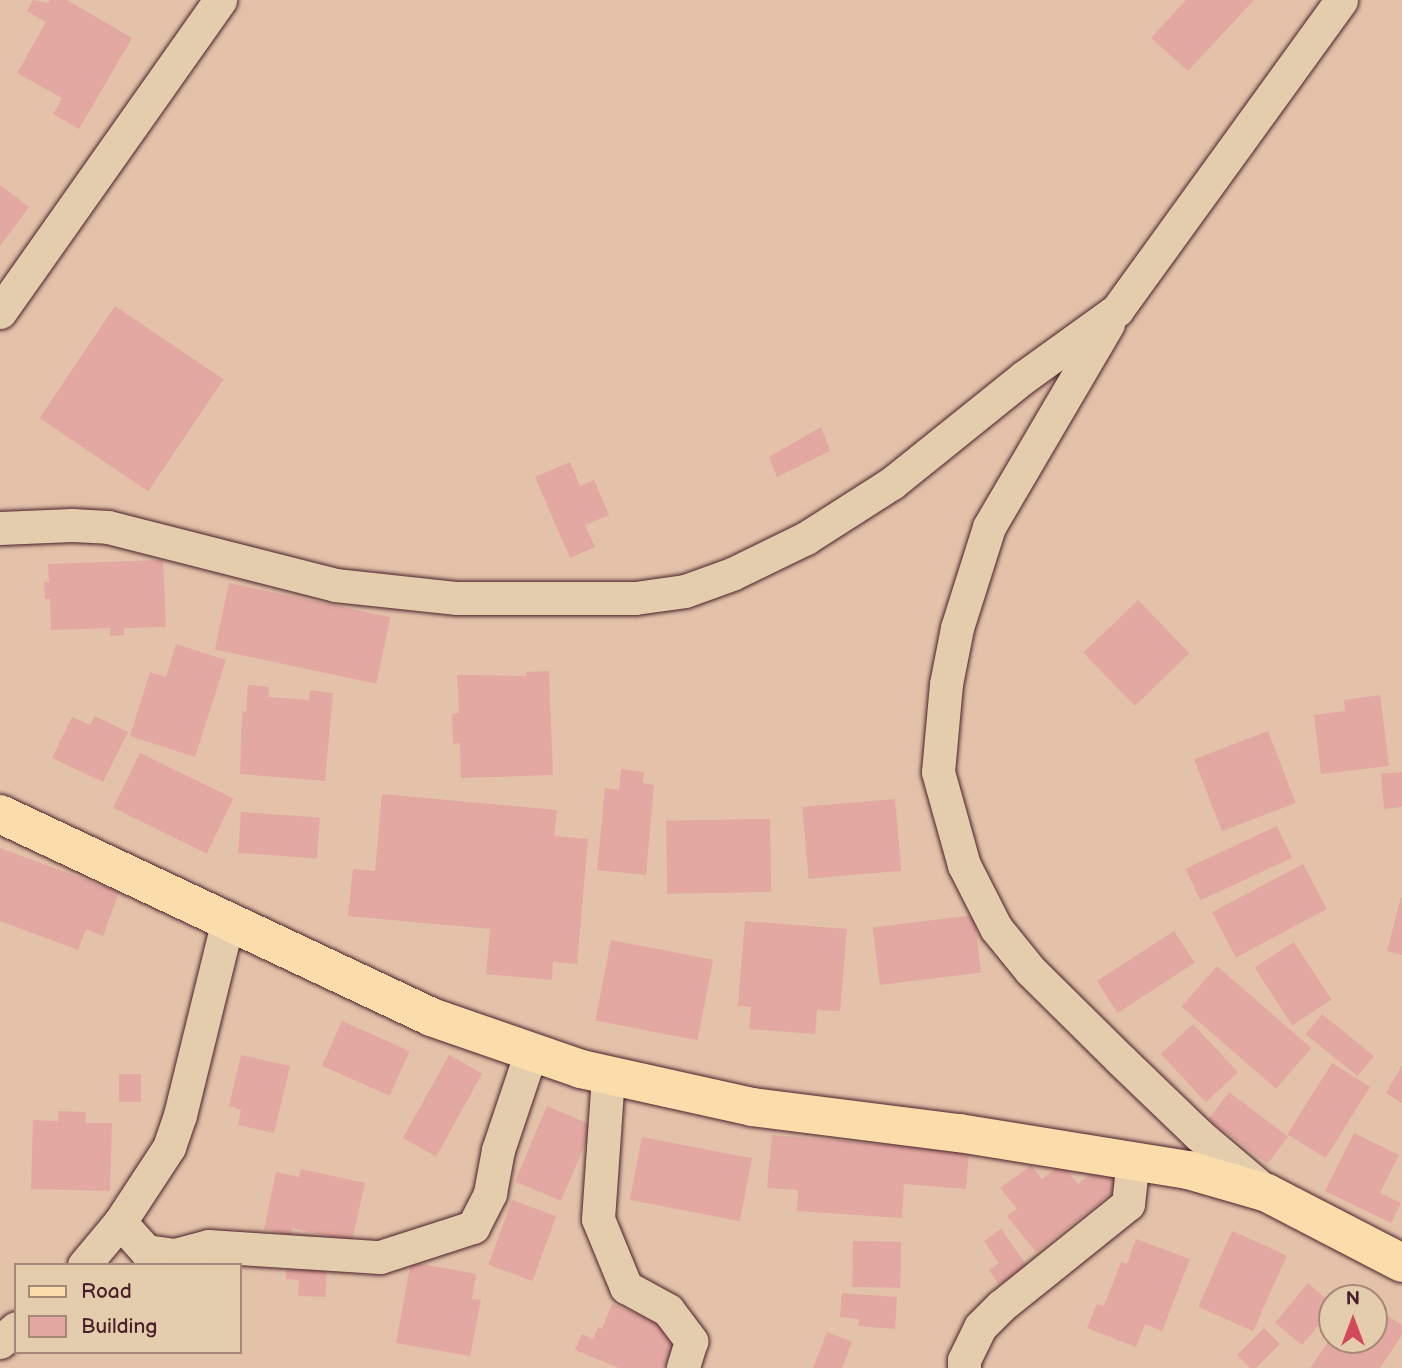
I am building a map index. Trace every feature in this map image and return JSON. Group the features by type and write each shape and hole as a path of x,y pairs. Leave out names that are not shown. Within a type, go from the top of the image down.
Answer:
{"main road":[{"path":"0,814 431,1017 531,1052 608,1076 752,1107 959,1133 1188,1170 1267,1193 1402,1263"}],"street":[{"path":"0,312 220,0"},
{"path":"1267,1193 1199,1135 1121,1060 1030,970 996,928 964,865 938,772 946,684 957,628 989,527 1066,391 1117,310 1341,0"},
{"path":"0,528 72,525 108,527 335,585 457,598 635,598 685,591 732,574 806,538 892,483 1024,377 1117,310"},
{"path":"86,1263 120,1222 169,1147 180,1115 227,922"},
{"path":"120,1222 146,1251 175,1255 208,1245 380,1256 473,1227 490,1193 498,1150 531,1052"},
{"path":"608,1076 598,1219 626,1287 668,1310 691,1341 682,1368"},
{"path":"964,1368 964,1360 980,1327 1001,1306 1128,1204 1133,1159"},
{"path":"0,1342 14,1330"}],"building":[{"path":"33,0 48,3 50,0 67,0 132,38 79,129 53,114 62,98 17,73 46,22 27,11"},
{"path":"1186,0 1254,0 1188,71 1151,38"},
{"path":"0,185 29,207 0,246"},
{"path":"115,306 224,379 148,491 40,418"},
{"path":"821,427 830,451 777,477 769,457"},
{"path":"570,462 580,486 594,480 609,515 585,525 595,547 570,558 535,477"},
{"path":"163,560 166,627 124,628 124,635 110,636 110,628 51,630 50,599 45,599 44,582 49,582 48,564"},
{"path":"229,583 390,617 376,684 215,650"},
{"path":"1138,600 1189,653 1135,706 1083,653"},
{"path":"176,644 226,660 195,757 130,736 150,672 166,677"},
{"path":"549,671 553,775 461,778 460,743 453,744 452,714 459,713 457,675 526,676 526,672"},
{"path":"248,685 269,687 268,697 309,700 310,690 333,693 325,781 240,774 242,711 246,712"},
{"path":"1380,695 1389,766 1321,774 1314,715 1345,711 1344,700"},
{"path":"95,716 128,732 103,782 52,758 72,717 90,725"},
{"path":"1268,731 1296,803 1222,831 1194,759"},
{"path":"140,753 233,799 207,853 113,808"},
{"path":"621,769 644,772 643,783 654,785 646,875 597,870 605,788 619,790"},
{"path":"1402,772 1402,807 1384,809 1381,774"},
{"path":"382,794 557,810 554,836 588,839 577,964 553,962 552,980 486,974 490,929 348,916 353,869 375,871"},
{"path":"895,799 901,871 809,879 802,807"},
{"path":"241,812 320,818 317,858 238,853"},
{"path":"770,819 771,892 667,894 666,821"},
{"path":"1277,826 1292,858 1200,900 1185,869"},
{"path":"0,848 119,892 103,936 86,929 78,950 0,921"},
{"path":"1303,864 1327,909 1236,957 1212,912"},
{"path":"1402,897 1402,955 1387,951"},
{"path":"974,915 981,973 880,985 873,927"},
{"path":"745,921 847,929 840,1011 817,1010 815,1034 749,1029 751,1007 738,1006"},
{"path":"1174,931 1195,963 1118,1013 1097,981"},
{"path":"611,940 713,960 697,1040 595,1020"},
{"path":"1294,942 1332,1000 1292,1025 1255,968"},
{"path":"1217,966 1311,1048 1276,1089 1182,1007"},
{"path":"1322,1014 1374,1056 1358,1076 1306,1034"},
{"path":"342,1021 410,1051 390,1096 322,1066"},
{"path":"1193,1024 1238,1072 1206,1102 1161,1054"},
{"path":"241,1055 290,1066 274,1133 238,1125 241,1110 229,1106"},
{"path":"449,1055 482,1073 436,1157 403,1138"},
{"path":"1332,1063 1370,1087 1326,1158 1287,1134"},
{"path":"1402,1065 1402,1103 1386,1093"},
{"path":"119,1074 141,1074 141,1102 119,1102"},
{"path":"1229,1092 1288,1137 1268,1164 1209,1119"},
{"path":"547,1106 593,1126 561,1201 515,1181"},
{"path":"58,1111 86,1112 86,1123 112,1123 110,1191 31,1189 33,1120 58,1121"},
{"path":"1354,1133 1399,1155 1380,1193 1401,1203 1391,1223 1325,1191"},
{"path":"772,1135 969,1151 966,1189 904,1184 902,1218 797,1211 798,1190 767,1188"},
{"path":"642,1137 752,1158 740,1221 630,1200"},
{"path":"1062,1164 1078,1184 1101,1166 1119,1188 1036,1252 1007,1216 1017,1209 1000,1188 1031,1165 1042,1179"},
{"path":"301,1169 365,1183 352,1241 292,1228 291,1235 264,1229 276,1172 299,1177"},
{"path":"512,1200 556,1216 533,1281 488,1265"},
{"path":"1001,1229 1027,1266 999,1285 989,1270 999,1263 984,1241"},
{"path":"1232,1231 1287,1255 1253,1331 1198,1307"},
{"path":"1136,1239 1190,1259 1162,1331 1145,1324 1136,1347 1087,1328 1097,1304 1104,1306 1121,1262 1127,1264"},
{"path":"853,1241 901,1242 900,1288 852,1287"},
{"path":"287,1254 327,1256 326,1297 298,1296 299,1280 286,1279"},
{"path":"411,1262 476,1274 472,1299 481,1300 470,1356 396,1343"},
{"path":"1308,1283 1318,1292 1318,1326 1302,1345 1275,1323"},
{"path":"842,1293 897,1297 895,1329 858,1326 859,1319 840,1317"},
{"path":"612,1304 680,1332 665,1368 619,1368 575,1350 582,1334 593,1339 598,1327 602,1329"},
{"path":"1388,1316 1402,1325 1402,1335 1380,1368 1310,1368 1320,1354 1388,1354"},
{"path":"1264,1328 1280,1344 1256,1368 1250,1368 1237,1355"},
{"path":"827,1332 852,1342 842,1368 813,1368"}]}
